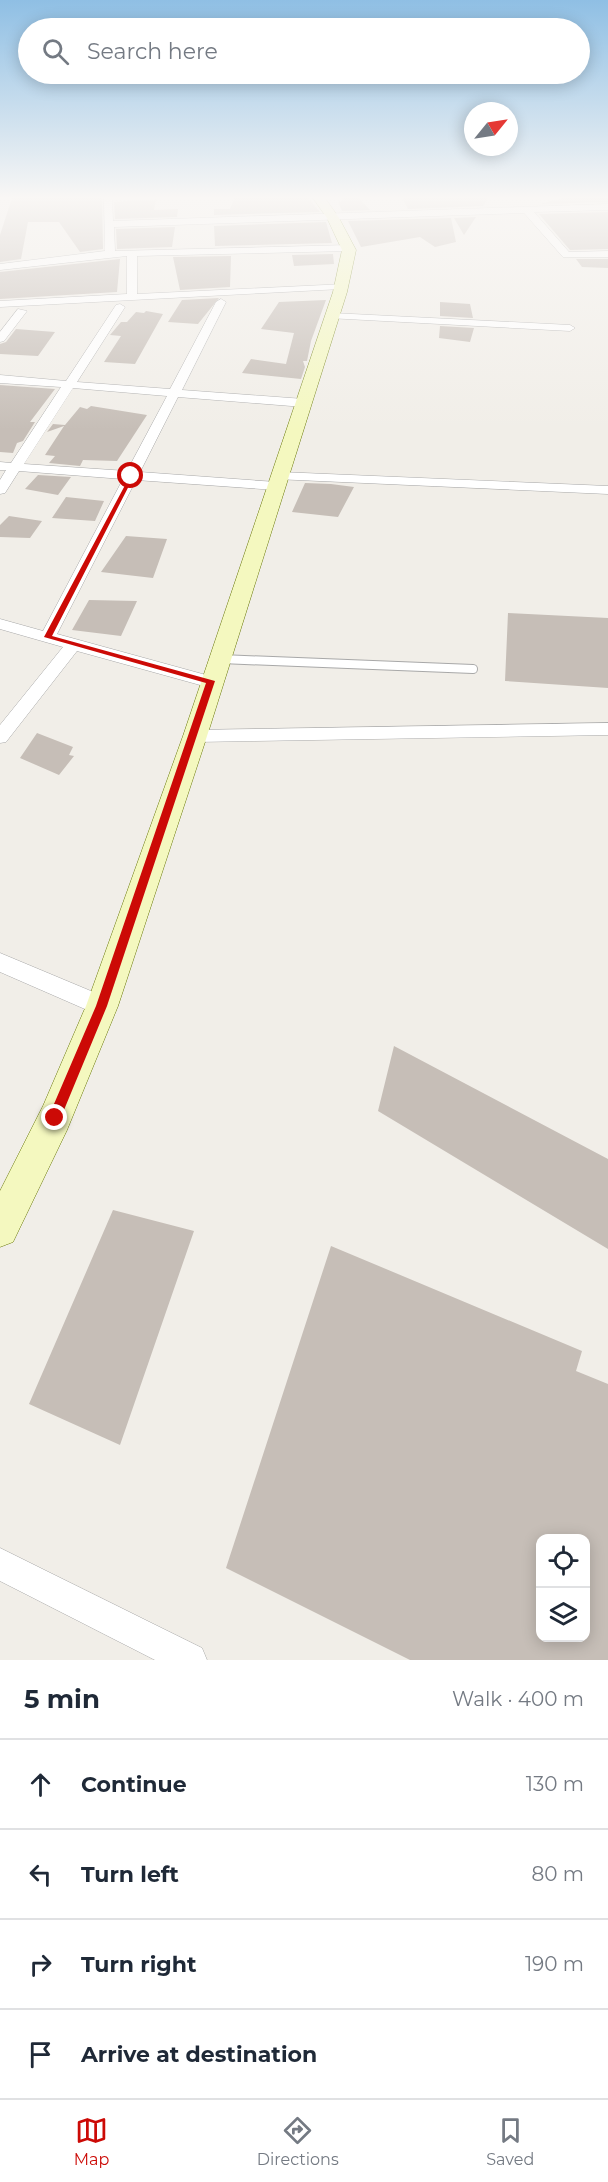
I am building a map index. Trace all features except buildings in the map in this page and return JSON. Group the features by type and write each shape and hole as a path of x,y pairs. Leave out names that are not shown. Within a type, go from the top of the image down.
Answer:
{"main road":[{"path":"0,1229 55,1118 102,1006 195,736 304,403 343,275"}],"street":[{"path":"132,275 132,297"},
{"path":"0,304 132,297 337,299 570,328"},
{"path":"0,313 221,302 337,299"},
{"path":"48,637 221,302"},
{"path":"0,490 120,307"},
{"path":"0,339 22,311"},
{"path":"0,379 304,403"},
{"path":"0,466 131,476 608,490"},
{"path":"0,624 74,644 215,670"},
{"path":"0,737 74,644"},
{"path":"195,736 608,729"},
{"path":"0,962 102,1006"},
{"path":"0,1564 190,1660"}],"lane":[{"path":"215,670 473,669"}],"route":[{"path":"55,1118 102,1006 195,736 211,681 48,637 131,476"}]}
